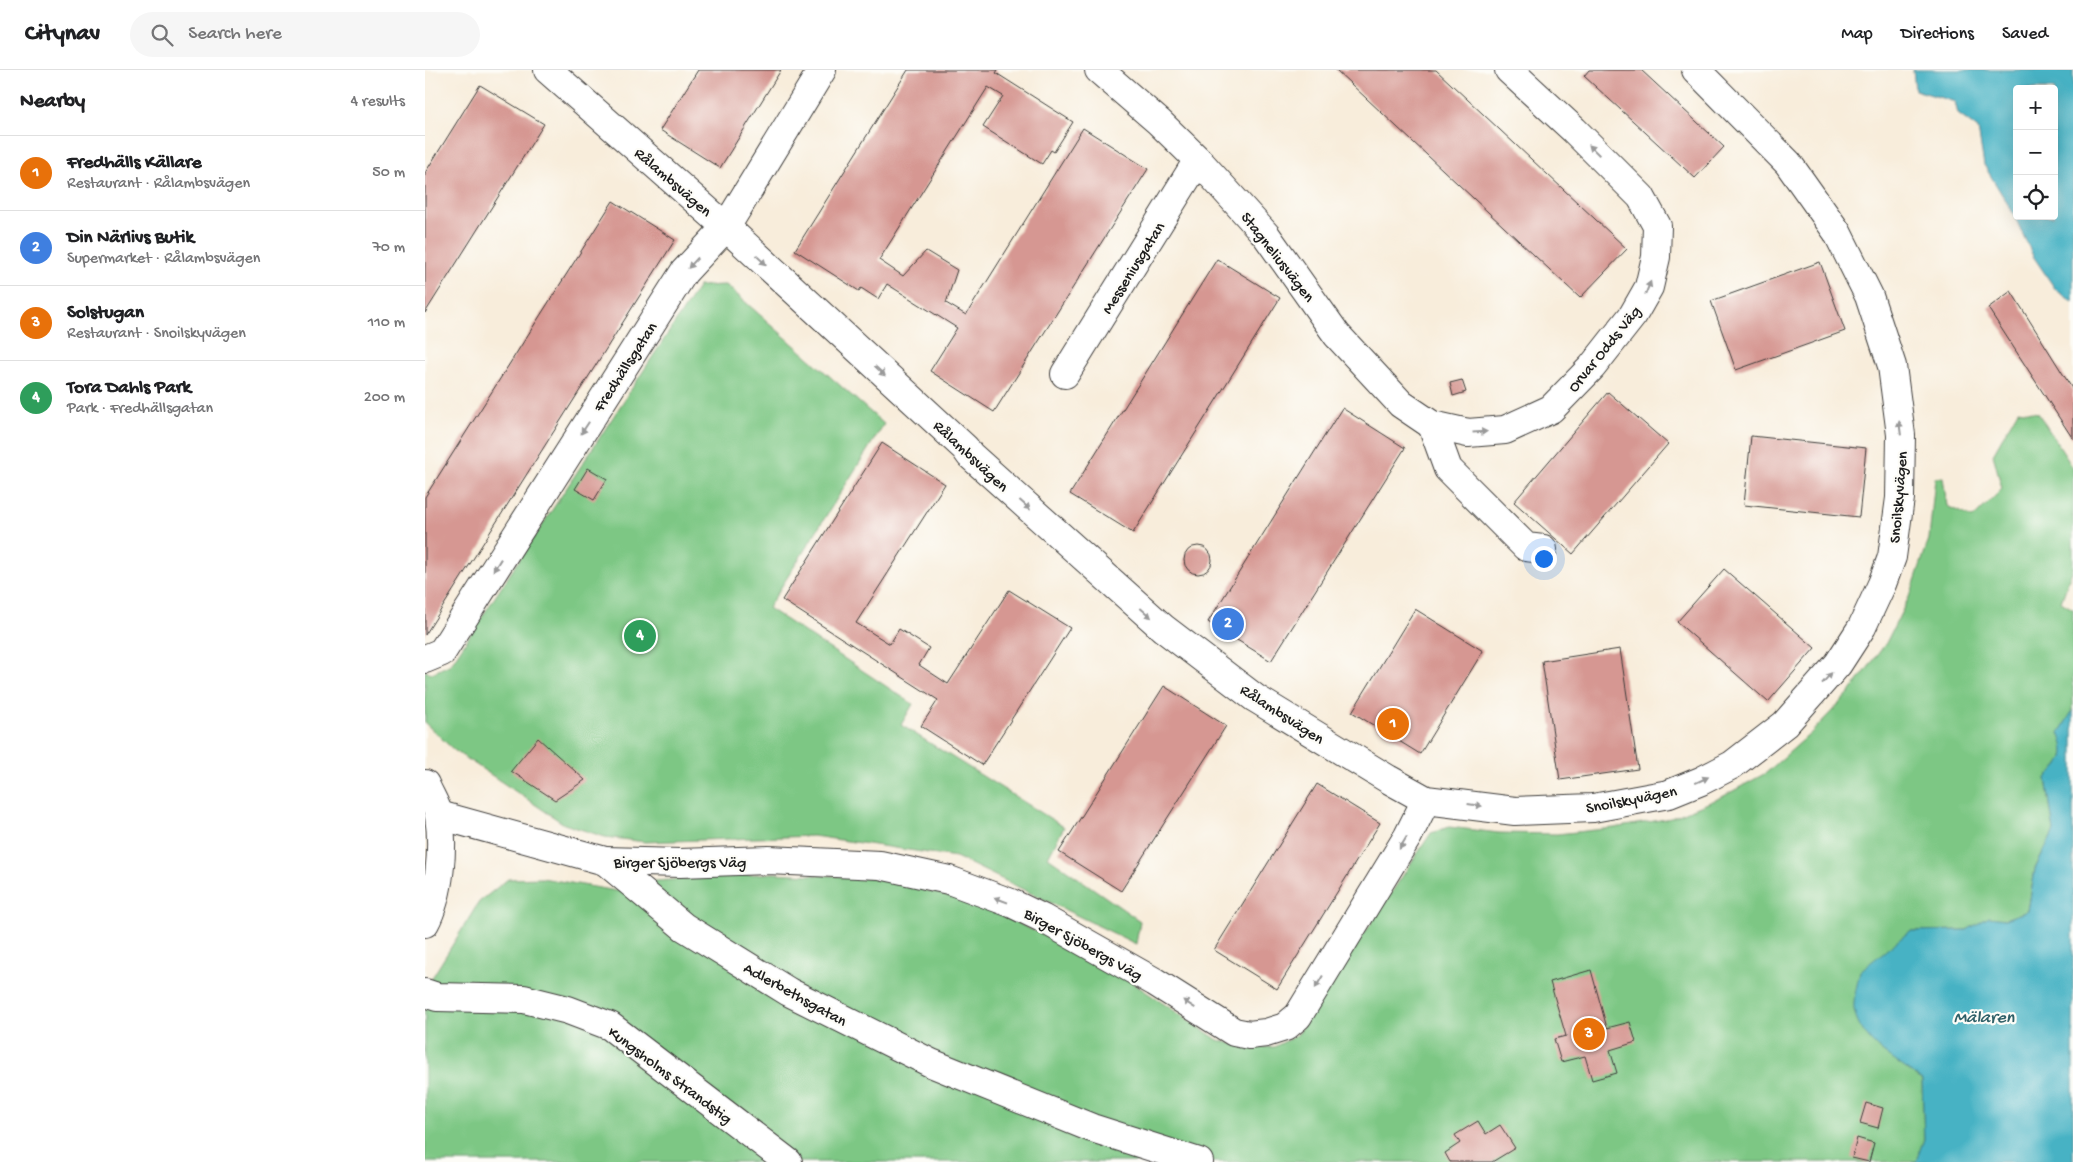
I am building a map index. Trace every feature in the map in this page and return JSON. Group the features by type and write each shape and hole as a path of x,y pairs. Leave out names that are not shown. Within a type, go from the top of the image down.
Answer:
{"street":[{"name":"Rålambsvägen","path":"548,70 726,227 970,455 1163,628 1255,698 1426,800"},
{"name":"Fredhällsgatan","path":"425,658 442,652 684,272 726,227 822,70"},
{"name":"Stagneliusvägen","path":"1099,70 1198,160 1266,235 1337,334 1401,404 1432,425"},
{"name":"Orvar Odds Väg","path":"1432,425 1468,433 1505,430 1551,409 1592,367 1633,315 1649,287 1656,257 1657,226 1641,197 1574,130 1509,70"},
{"name":"Snoilskyvägen","path":"1426,800 1515,810 1593,808 1669,794 1701,781 1732,765 1785,724 1838,664 1862,626 1882,584 1891,557 1900,498 1901,435 1892,366 1869,296 1837,232 1788,162 1696,70"},
{"name":"Messeniusgatan","path":"1065,374 1198,160"},
{"path":"1432,425 1448,468 1526,547 1543,549"},
{"path":"425,784 439,815 440,850 438,882 425,923"},
{"name":"Birger Sjöbergs Väg","path":"605,862 680,863 768,860 880,865 949,880 1011,903 1042,918 1155,982 1234,1032 1249,1035 1266,1033 1285,1027 1298,1016 1408,836 1426,800"},
{"name":"Adlerbethsgatan","path":"439,815 605,862 684,927 807,1001 931,1063 1092,1128 1199,1162"},
{"name":"Kungsholms Strandstig","path":"425,993 437,997 524,999 567,1010 610,1026 788,1162"}],"green space":[{"path":"726,285 884,424 768,608 913,704 901,725 1064,827 1048,857 1140,921 1136,944 956,857 813,836 645,842 605,837 564,824 454,750 425,723 425,671 432,673 451,664 699,286"},
{"path":"2018,410 2038,413 2073,468 2073,568 2061,602 2073,609 2073,710 2062,762 2046,778 2054,831 2035,869 2028,911 2005,919 1989,918 1967,930 1910,931 1879,1049 1922,1080 1924,1139 1916,1162 425,1162 425,989 479,902 508,879 542,878 617,891 655,881 773,873 878,878 975,903 1103,963 1218,1040 1244,1047 1274,1047 1297,1035 1431,833 1449,827 1499,833 1557,834 1614,828 1671,818 1720,798 1766,773 1811,733 1851,691 1886,643 1911,593 1929,539 1935,478 1943,477 1947,506 1973,518 2002,489 1993,454"}],"water":[{"path":"1913,70 2073,70 2073,302 2056,290 2033,256 2016,220 2058,220 2058,85 2013,85 2013,213 1984,165 1978,129 1958,114 1955,102 1915,90"},
{"name":"Mälaren","path":"2073,710 2073,1162 1912,1162 1916,1161 1924,1139 1922,1080 1881,1050 1864,1032 1854,1009 1860,971 1910,931 1967,930 1989,917 2005,919 2028,911 2035,869 2054,831 2046,778 2063,758 2064,748 2059,733"}],"building":[{"path":"698,70 781,70 720,168 660,130"},
{"path":"908,70 998,70 996,73 1073,122 1054,152 1051,150 1042,164 983,127 1003,96 988,87 879,260 903,276 926,251 957,270 946,303 966,315 1083,128 1148,169 994,412 930,371 957,328 887,284 878,299 861,288 859,291 795,250"},
{"path":"1336,70 1436,70 1627,249 1580,298"},
{"path":"1589,70 1641,70 1724,147 1695,178 1584,76"},
{"path":"480,85 544,124 425,313 425,173"},
{"path":"613,201 675,240 425,635 425,497"},
{"path":"1217,259 1280,298 1133,533 1070,494"},
{"path":"1820,262 1845,331 1736,370 1711,301"},
{"path":"2011,291 2073,390 2073,439 1988,308"},
{"path":"1462,380 1466,392 1453,396 1450,383"},
{"path":"1608,392 1668,444 1573,554 1514,502"},
{"path":"1342,408 1405,448 1271,661 1208,622"},
{"path":"1751,436 1866,448 1859,517 1744,505"},
{"path":"882,443 945,484 856,623 890,644 899,629 929,648 919,665 948,684 1009,590 1070,628 982,765 921,726 938,700 782,600"},
{"path":"588,468 607,479 594,500 575,489"},
{"path":"1198,546 1208,550 1212,560 1208,570 1198,574 1188,570 1184,560 1188,550"},
{"path":"1724,569 1815,648 1768,702 1677,622"},
{"path":"1415,609 1483,651 1420,754 1352,712"},
{"path":"1620,649 1638,769 1560,780 1542,661"},
{"path":"1164,686 1226,726 1121,891 1059,852"},
{"path":"538,738 585,780 555,800 511,771"},
{"path":"1317,784 1380,823 1277,989 1214,950"},
{"path":"1591,970 1607,1028 1630,1022 1636,1042 1610,1050 1617,1073 1592,1080 1585,1056 1561,1062 1554,1039 1566,1036 1550,982"},
{"path":"1866,1103 1883,1108 1878,1128 1860,1123"},
{"path":"1478,1121 1486,1134 1500,1125 1515,1148 1492,1162 1450,1162 1445,1153 1460,1143 1455,1135"},
{"path":"1857,1138 1874,1143 1869,1162 1852,1158"}],"place":[{"name":"Din Närlivs Butik","path":"1228,624"},
{"name":"Tora Dahls Park","path":"640,636"},
{"name":"Fredhälls Källare","path":"1393,724"},
{"name":"Solstugan","path":"1589,1034"}]}
